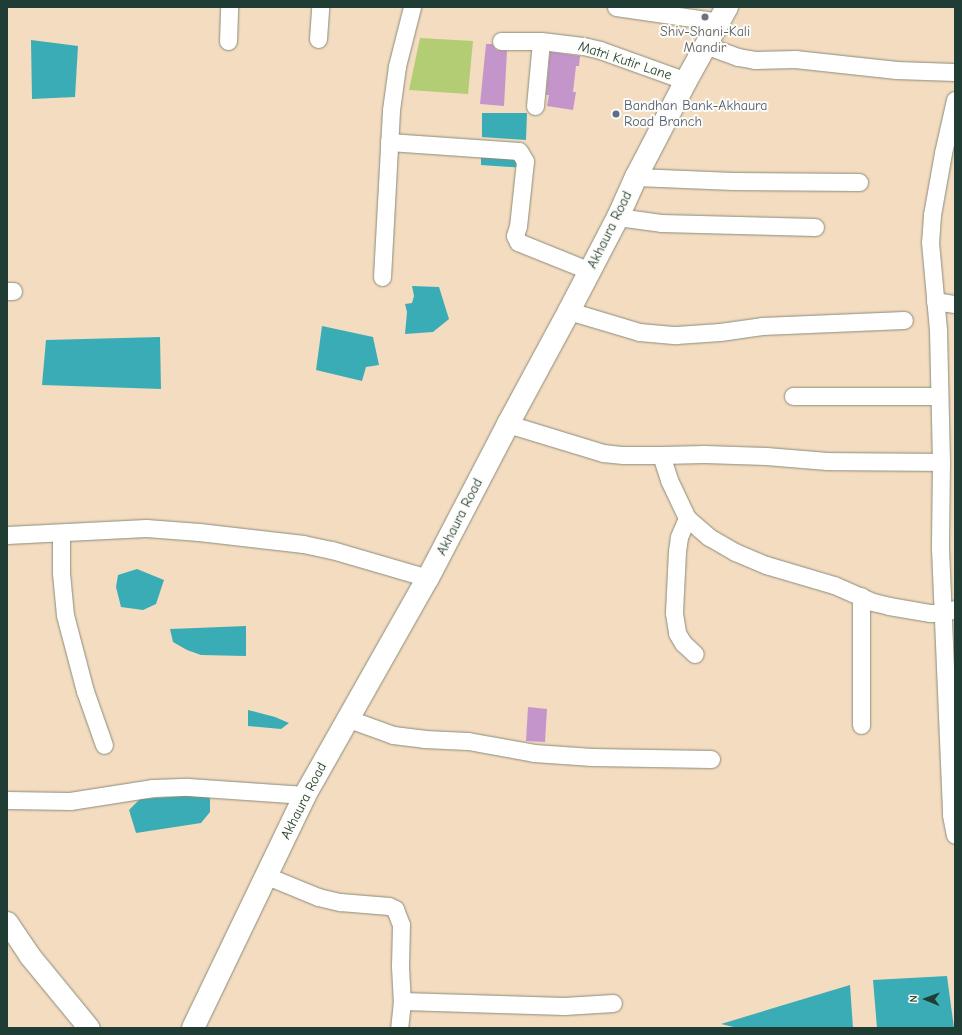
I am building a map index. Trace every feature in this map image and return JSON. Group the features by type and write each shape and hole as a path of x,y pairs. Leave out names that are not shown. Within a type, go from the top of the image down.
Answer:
{"main road":[{"name":"Akhaura Road","path":"193,1028 305,795 428,578 590,271 618,216 636,176 723,14"}],"street":[{"path":"228,41 229,7"},
{"path":"318,39 320,7"},
{"path":"382,277 391,110 397,66 412,7"},
{"path":"616,7 723,14"},
{"name":"Matri Kutir Lane","path":"501,41 541,41 600,50 686,81"},
{"path":"535,106 541,41"},
{"path":"705,45 738,57 755,60 795,59 896,70 955,72"},
{"path":"955,100 943,153 932,215 930,242 938,330 940,548 948,611 952,779 951,815 955,835"},
{"path":"389,142 519,151 525,161 518,226 515,236 518,242 590,271"},
{"path":"636,176 733,181 859,182"},
{"path":"618,216 661,223 815,227"},
{"path":"935,301 955,304"},
{"path":"569,311 639,332 670,335 720,332 762,326 904,320"},
{"path":"794,396 939,396"},
{"path":"508,424 603,453 623,455 704,454 766,456 827,461 940,462"},
{"path":"661,455 669,480 687,518 709,537 735,552 766,565 834,585 873,602 930,613 948,611"},
{"path":"687,518 679,537 676,551 674,617 680,638 695,654"},
{"path":"7,535 146,528 199,532 290,543 332,550 428,578"},
{"path":"61,533 60,573 65,615 85,691 104,745"},
{"path":"861,596 862,725"},
{"path":"349,719 393,735 424,739 468,740 534,753 592,757 712,759"},
{"path":"7,800 70,801 153,788 188,787 305,795"},
{"path":"267,876 318,897 340,902 389,906 395,909 399,916 401,925 400,966 402,1001 399,1028"},
{"path":"7,922 29,955 89,1028"},
{"path":"402,1001 564,1006 613,1003"}],"green space":[{"path":"420,38 473,41 468,94 409,90"}],"water":[{"path":"31,40 78,46 75,97 32,99"},
{"path":"482,113 527,113 526,140 482,137"},
{"path":"481,143 525,146 525,168 481,165"},
{"path":"412,286 439,287 449,319 433,332 405,334 407,312 405,304 412,303 414,296"},
{"path":"322,326 373,337 379,365 366,367 362,381 316,370"},
{"path":"160,337 161,389 42,385 46,340"},
{"path":"137,569 164,580 156,604 143,610 121,607 116,587 118,575"},
{"path":"246,626 246,656 201,655 187,650 173,642 170,629"},
{"path":"248,710 275,717 289,723 281,729 248,726"},
{"path":"210,796 210,812 201,823 136,833 129,810 140,799"},
{"path":"947,976 954,1028 877,1028 873,980"},
{"path":"850,985 853,1028 738,1028 721,1024"}],"building":[{"path":"486,44 492,44 496,50 507,51 504,106 480,104"},
{"path":"550,52 580,56 579,66 576,66 573,92 576,92 573,110 547,106 549,95 546,95"},
{"path":"528,707 547,709 545,742 526,741"}],"place":[{"name":"Shiv-Shani-Kali Mandir","path":"705,17"},
{"name":"Bandhan Bank-Akhaura Road Branch","path":"616,114"}]}
